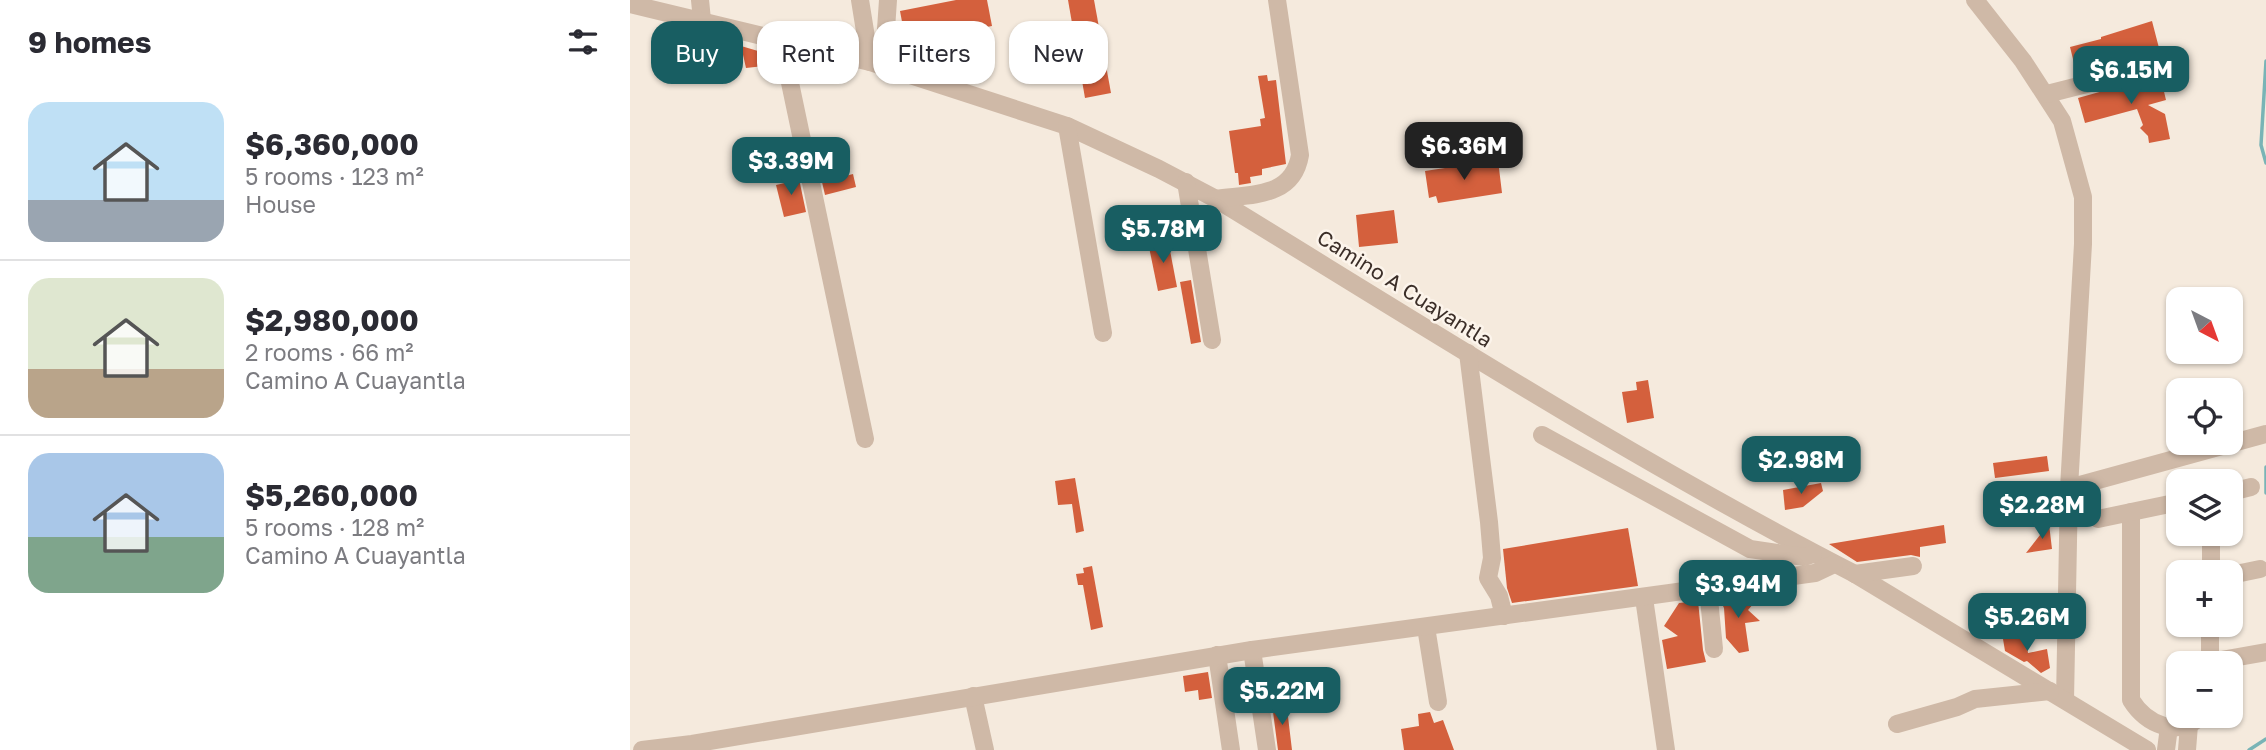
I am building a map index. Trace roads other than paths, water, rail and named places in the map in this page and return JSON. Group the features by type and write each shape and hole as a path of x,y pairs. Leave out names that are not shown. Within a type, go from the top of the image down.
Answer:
{"street":[{"path":"700,0 702,20"},
{"path":"860,0 869,56 886,44 888,0"},
{"path":"1216,199 1275,191 1288,182 1298,170 1300,155 1277,0"},
{"path":"1897,724 1957,707 1975,699 2058,695 2083,244 2083,197 2062,121 2047,94 1975,0"},
{"name":"Camino A Cuayantla","path":"630,4 757,34"},
{"name":"Camino A Cuayantla","path":"859,54 1068,126 1186,182 1607,439 1813,554 1855,574 2147,750"},
{"path":"2047,94 2134,72"},
{"path":"790,84 865,439"},
{"path":"1068,126 1103,333"},
{"path":"1186,182 1212,340"},
{"path":"1468,353 1489,522 1492,558 1488,578 1499,596 1504,616"},
{"path":"2069,488 2266,434"},
{"path":"1542,435 1750,549 1804,558 1813,554"},
{"path":"2243,490 2251,488"},
{"path":"2098,519 2166,505"},
{"path":"2131,512 2131,700 2141,713 2166,726"},
{"path":"642,750 692,744 1217,655 1815,573 1834,564"},
{"path":"1855,574 1913,566"},
{"path":"2243,573 2260,569"},
{"path":"1708,589 1714,649"},
{"path":"1644,598 1666,750"},
{"path":"1426,627 1438,702"},
{"path":"1252,650 1267,750"},
{"path":"2243,657 2266,652"},
{"path":"1217,655 1231,750"},
{"path":"973,696 985,750"},
{"path":"2166,750 2169,728"},
{"path":"2186,750 2193,728"}],"waterway":[{"path":"2266,61 2261,145 2266,163"},
{"path":"2266,467 2266,493"},
{"path":"2249,750 2266,739"}]}
